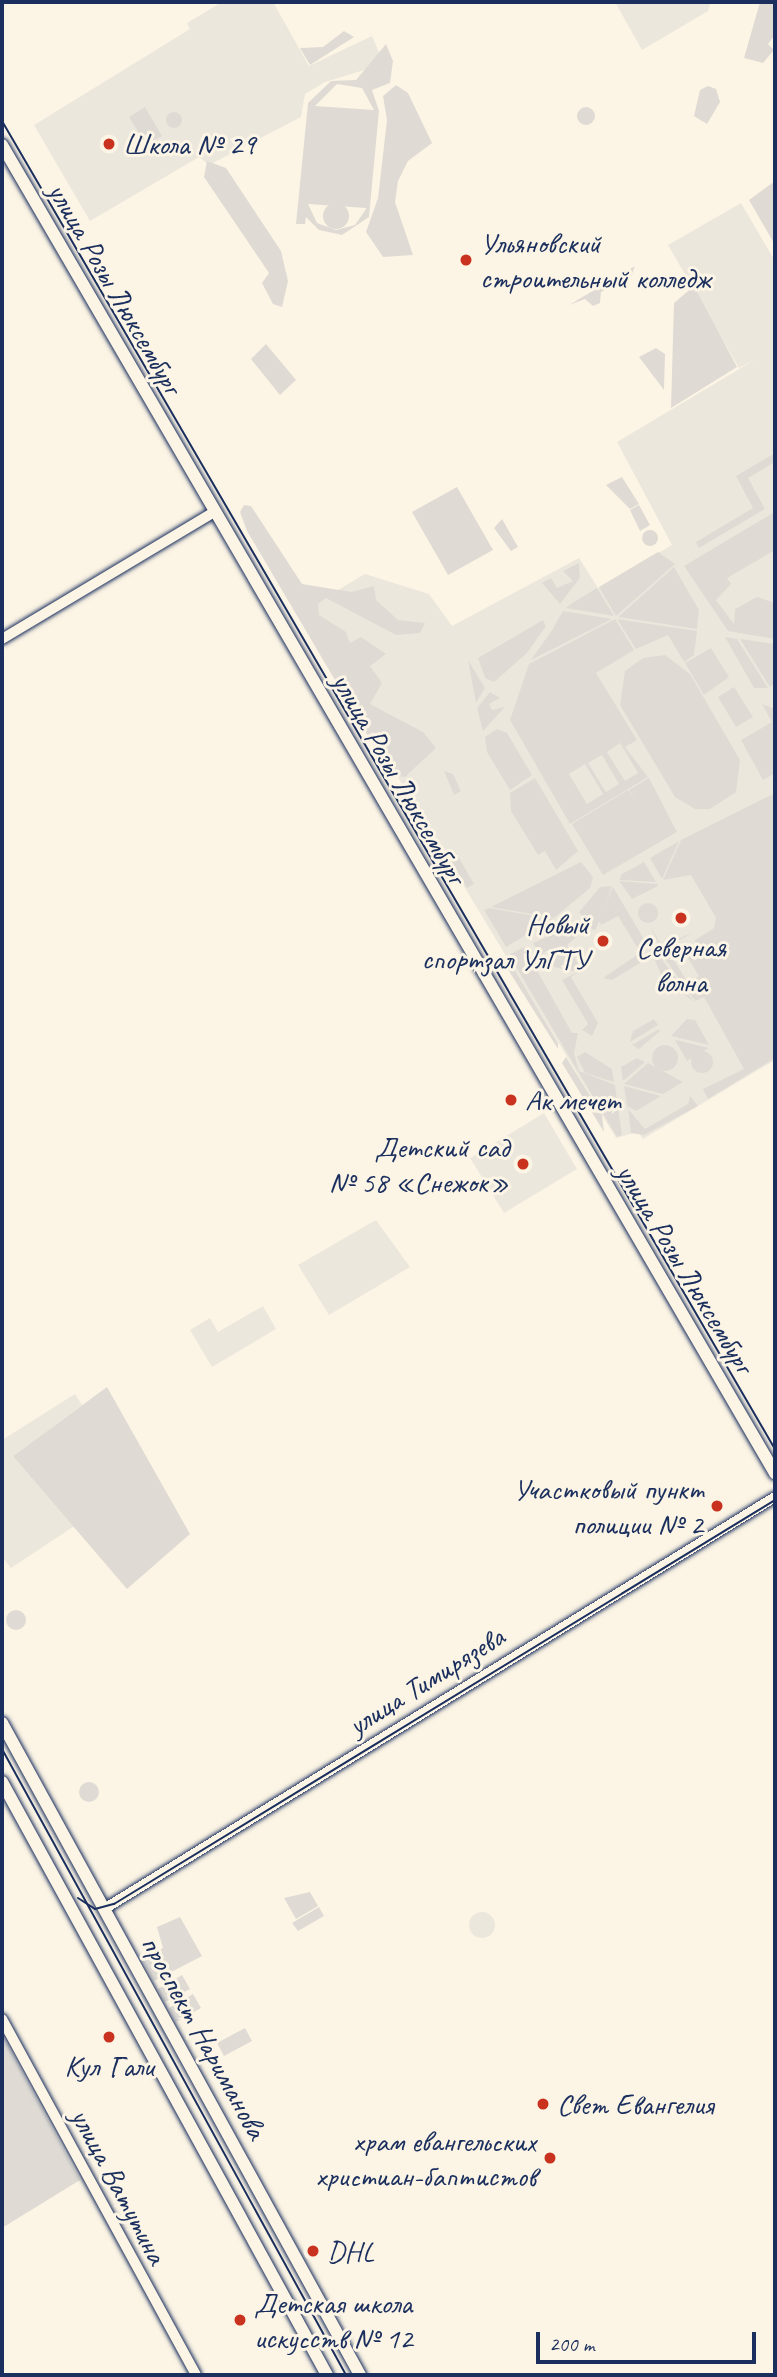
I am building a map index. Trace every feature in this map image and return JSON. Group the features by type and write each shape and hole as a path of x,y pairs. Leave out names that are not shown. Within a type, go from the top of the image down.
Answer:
{"main road":[{"name":"улица Розы Люксембург","path":"2,145 775,1473"},
{"name":"проспект Нариманова","path":"2,1723 360,2375"},
{"name":"проспект Нариманова","path":"2,1782 327,2375"}],"street":[{"path":"2,639 214,512"},
{"name":"улица Тимирязева","path":"104,1909 775,1497"},
{"name":"улица Ватутина","path":"2,2019 196,2375"}],"shaded area":[{"path":"222,2 273,2 309,66 372,36 384,64 325,82 305,94 301,117 209,165 199,157 90,221 34,125 190,29 187,23"},
{"path":"615,2 711,2 708,11 642,50"},
{"path":"760,2 775,2 775,35 768,44 774,50 763,63 744,58"},
{"path":"344,31 354,37 310,65 300,48 323,47"},
{"path":"386,44 393,61 390,83 372,90 379,111 369,217 342,235 319,230 306,217 305,224 296,224 308,103 331,81 356,80","holes":["337,84 362,88 374,110 315,106","308,204 366,208 366,209 355,225 336,230 317,223"]},
{"path":"396,85 408,93 432,143 408,161 398,181 395,202 413,255 383,257 366,232 378,198 387,120 383,96"},
{"path":"708,86 716,89 720,102 707,124 694,116 700,90"},
{"path":"145,107 162,136 146,145 129,117"},
{"path":"586,107 592,110 595,116 592,122 586,125 580,122 577,116 580,110"},
{"path":"174,112 180,114 180,126 174,128 168,126 166,120 168,114"},
{"path":"207,161 226,168 281,251 288,281 282,307 273,304 262,283 269,273 204,177"},
{"path":"775,181 775,245 749,200"},
{"path":"336,203 345,207 349,216 345,225 336,229 327,225 323,216 327,207"},
{"path":"741,203 775,261 775,1060 643,1139 638,1132 616,1138 299,613 365,574 429,594 452,626 579,558 598,588 672,545 617,442 756,359 739,368 668,245"},
{"path":"635,266 630,279 601,292 600,303 593,306 585,299 569,305"},
{"path":"694,286 737,367 671,408 674,303"},
{"path":"266,344 296,380 280,395 251,359"},
{"path":"656,348 665,354 664,390 639,357"},
{"path":"775,453 775,462 748,478 765,509 699,548 696,542 753,508 736,476"},
{"path":"622,477 639,504 630,509 606,485"},
{"path":"457,487 493,550 448,575 412,512"},
{"path":"244,505 251,506 302,584 351,592 374,586 376,600 398,620 425,623 420,633 396,635 326,598 318,604 319,615 346,632 350,643 361,637 386,654 370,666 382,683 370,704 423,732 436,748 405,777 391,775 247,531 240,512"},
{"path":"639,505 650,525 640,531 630,510"},
{"path":"773,513 775,550 727,578 731,584 716,600 734,624 735,609 757,597 775,603 775,639 728,631 684,566"},
{"path":"502,519 518,547 511,551 494,528"},
{"path":"647,530 653,530 658,538 656,544 647,546 642,541 642,535"},
{"path":"658,552 675,564 616,616 599,587"},
{"path":"579,563 580,578 560,604 542,583 551,578 557,588 573,581 563,571"},
{"path":"674,567 699,610 697,629 618,617"},
{"path":"597,588 614,616 566,608 574,602"},
{"path":"563,611 612,619 531,660 552,630"},
{"path":"615,619 634,650 596,673 637,740 625,747 648,777 570,824 510,720 529,664","holes":["620,743 638,773 625,781 607,752","602,755 619,784 606,792 588,763","585,764 603,794 587,804 569,774"]},
{"path":"617,619 697,631 694,655 684,662 668,635 636,649"},
{"path":"543,620 546,626 527,653 494,682 485,678 478,658"},
{"path":"725,637 737,639 768,688 754,688"},
{"path":"740,639 775,644 775,683 770,687"},
{"path":"711,648 729,677 704,695 685,663"},
{"path":"665,655 690,674 740,760 736,792 710,809 695,809 675,797 620,705 625,671 643,658"},
{"path":"468,660 485,688 476,703"},
{"path":"734,687 753,717 736,727 718,697"},
{"path":"490,692 500,698 489,704 492,710 505,707 483,731 477,708"},
{"path":"762,704 775,709 775,773 763,780 741,740 772,722"},
{"path":"497,729 507,733 532,775 510,790 487,752 485,737"},
{"path":"444,771 453,774 461,791 454,795"},
{"path":"535,778 578,851 556,870 545,851 538,855 511,811 510,793"},
{"path":"649,778 677,832 603,875 572,824 628,790 635,800 629,790"},
{"path":"775,793 775,1058 708,1099 703,1089 744,1069 704,997 695,1001 663,956 672,957 688,983 699,976 683,950 694,960 700,956 695,940 714,928 716,918 691,875 663,880 681,840"},
{"path":"679,841 662,879 650,858"},
{"path":"455,851 474,884 467,888 448,855"},
{"path":"581,862 593,877 590,888 554,918 491,907"},
{"path":"644,862 656,882 619,880 622,874"},
{"path":"619,881 657,884 658,886 632,899"},
{"path":"612,886 596,929 593,930 579,912 600,887"},
{"path":"613,887 645,941 640,952 618,916 601,925 598,920"},
{"path":"648,903 655,906 658,913 655,920 648,923 641,920 638,913 641,906"},
{"path":"489,908 553,919 506,947 484,910"},
{"path":"568,922 581,933 567,945 580,967 573,971 554,967 548,950 540,955 533,943 569,927"},
{"path":"649,924 662,946 694,932 662,950"},
{"path":"524,947 572,1033 578,1033 574,1053 579,1071 615,1085 622,1135 617,1137 509,955"},
{"path":"650,948 660,957 694,1002 662,977"},
{"path":"644,950 640,963 612,980 603,978"},
{"path":"507,957 558,1043 558,1049 502,960"},
{"path":"582,970 571,977 598,1023 592,1036 582,1030 588,1024 562,980"},
{"path":"654,1019 658,1025 630,1042 633,1031"},
{"path":"687,1019 695,1020 709,1045 671,1036"},
{"path":"659,1029 660,1031 639,1049 632,1045"},
{"path":"676,1040 709,1048 687,1061"},
{"path":"665,1045 674,1049 678,1058 674,1067 665,1071 656,1067 652,1058 656,1049"},
{"path":"702,1051 710,1054 713,1062 710,1070 702,1073 694,1070 691,1062 694,1054"},
{"path":"585,1052 612,1069 614,1082 585,1073 577,1057"},
{"path":"566,1057 602,1115 604,1132 562,1063"},
{"path":"637,1058 645,1062 623,1081 621,1067"},
{"path":"648,1063 683,1082 663,1094 624,1084"},
{"path":"624,1086 661,1096 636,1111 627,1106"},
{"path":"690,1096 698,1106 644,1135 631,1133 628,1109 645,1129 688,1104"},
{"name":"Детский сад № 58 «Снежок»","path":"544,1113 577,1169 504,1213 470,1158"},
{"path":"376,1220 410,1267 329,1315 298,1265"},
{"path":"263,1306 276,1329 212,1367 190,1330 210,1318 218,1332"},
{"path":"107,1387 190,1534 127,1589 13,1456"},
{"path":"75,1394 82,1405 13,1456 76,1525 11,1568 2,1557 2,1440"},
{"path":"12,1610 20,1610 26,1620 20,1630 12,1630 6,1624 6,1616"},
{"path":"85,1782 93,1782 99,1792 93,1802 85,1802 79,1796 79,1788"},
{"path":"310,1892 318,1906 296,1919 284,1898"},
{"path":"319,1907 324,1916 298,1931 292,1923"},
{"path":"482,1912 492,1915 495,1925 492,1935 482,1938 472,1935 469,1925 472,1915"},
{"path":"180,1917 202,1956 154,1981 143,1961 163,1948 157,1927"},
{"path":"182,1975 190,1989 165,2002 158,1989"},
{"path":"193,1994 201,2008 176,2022 169,2008"},
{"path":"2,2022 6,2042 80,2180 2,2228"},
{"path":"245,2028 252,2041 224,2056 217,2043"}],"tram line":[{"path":"2,121 775,1449"},
{"path":"78,1898 95,1909 114,1904 775,1500"},
{"path":"2,1749 346,2375"}],"place":[{"name":"Школа № 29","path":"109,144"},
{"name":"Ульяновский строительный колледж","path":"466,260"},
{"name":"Северная волна","path":"681,918"},
{"name":"Новый спортзал УлГТУ","path":"603,941"},
{"name":"Ак мечет","path":"511,1100"},
{"name":"Детский сад № 58 «Снежок»","path":"523,1164"},
{"name":"Участковый пункт полиции № 2","path":"717,1506"},
{"name":"Кул Гали","path":"109,2037"},
{"name":"Свет Евангелия","path":"543,2104"},
{"name":"храм евангельских христиан-баптистов","path":"550,2158"},
{"name":"DHL","path":"313,2251"},
{"name":"Детская школа искусств № 12","path":"240,2320"}]}
